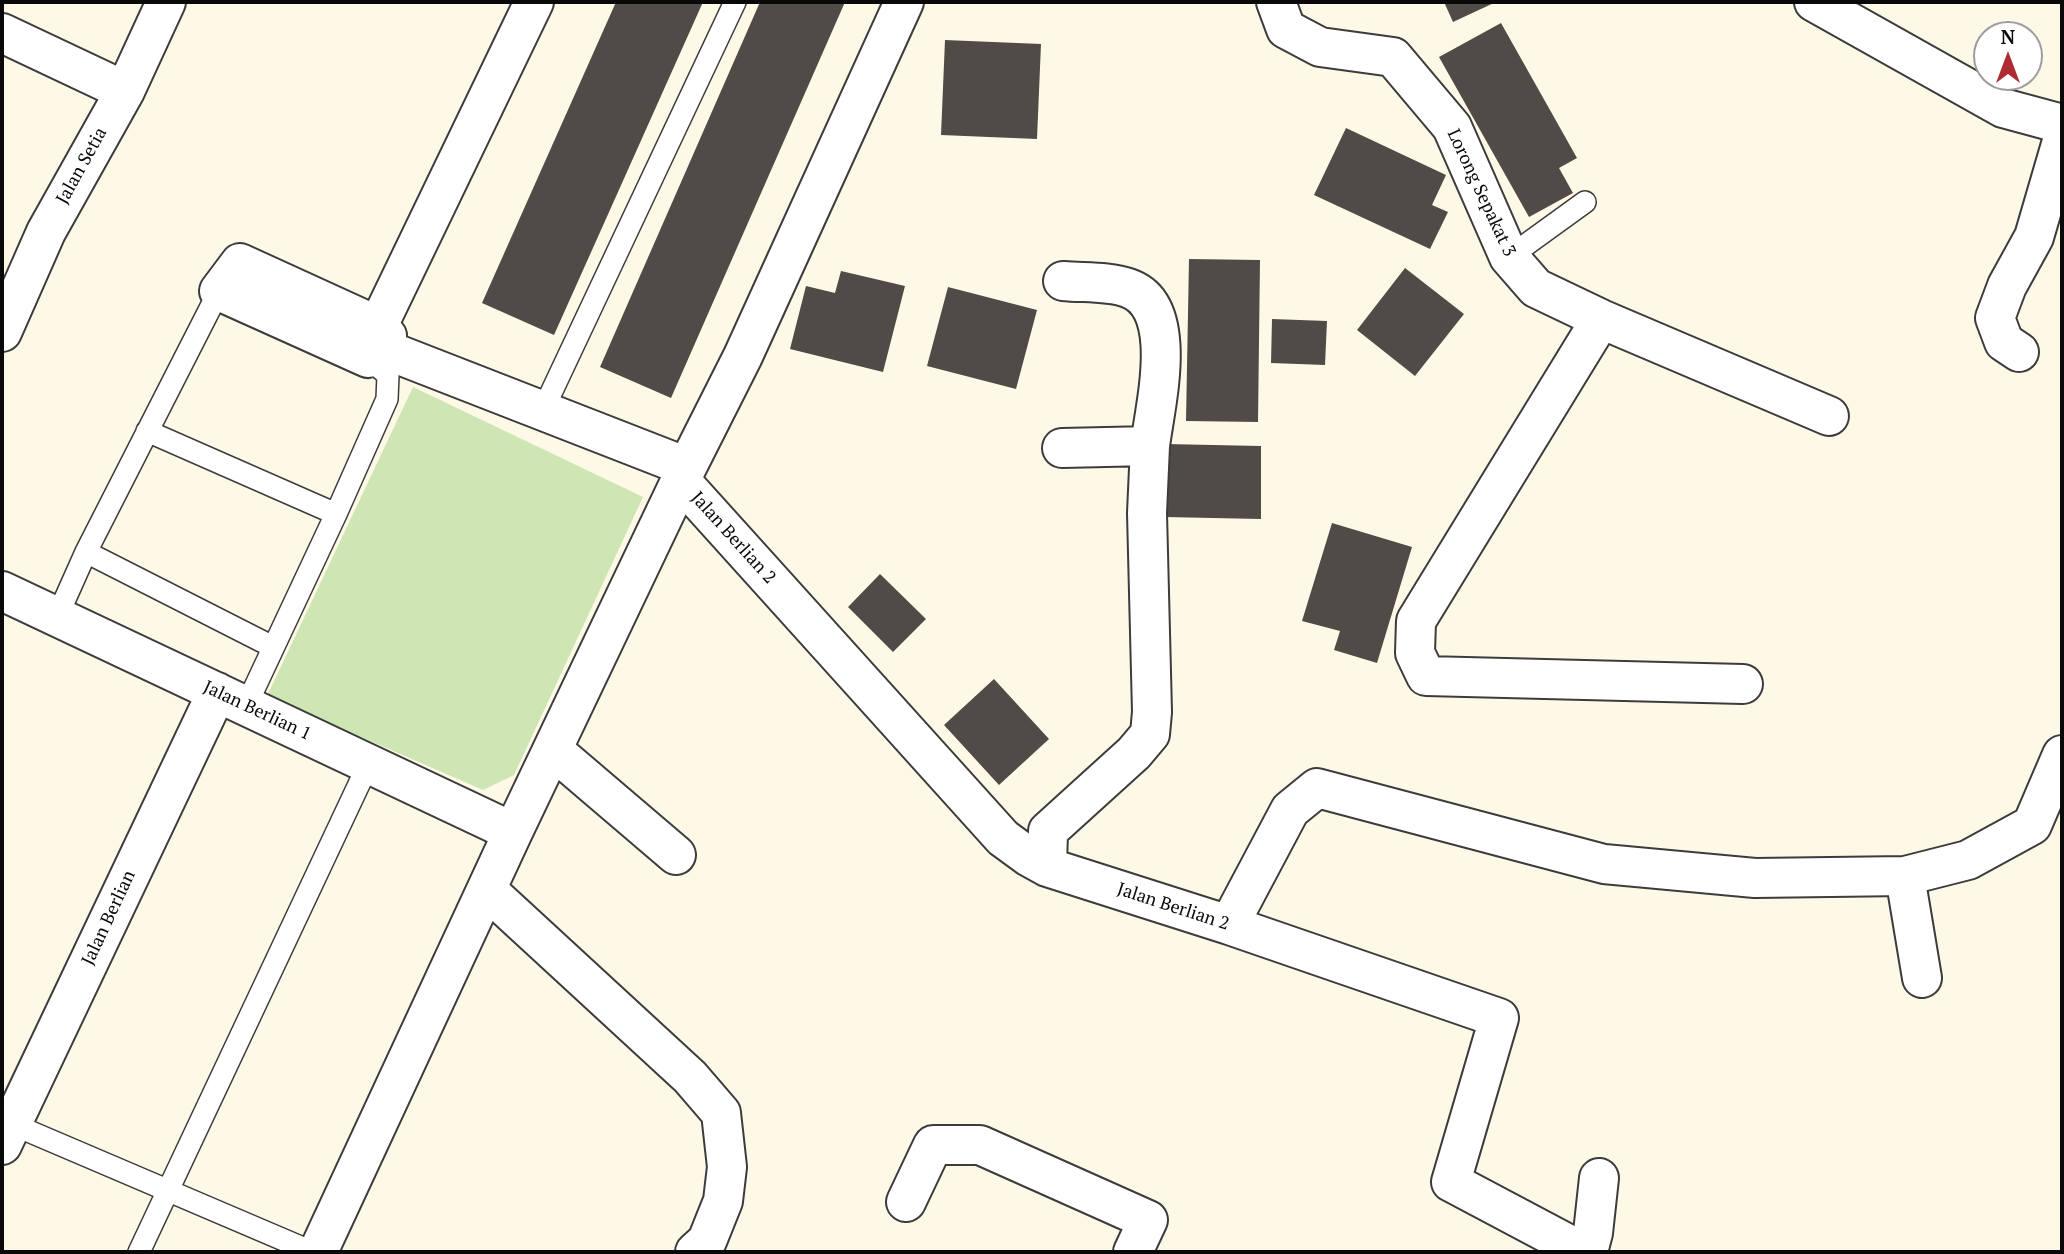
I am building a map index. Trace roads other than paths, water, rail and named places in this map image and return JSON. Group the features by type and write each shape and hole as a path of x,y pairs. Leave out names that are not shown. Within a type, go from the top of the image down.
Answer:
{"street":[{"name":"Jalan Setia","path":"2,332 46,232 125,91 166,2"},
{"path":"379,342 534,2"},
{"path":"318,1252 513,832 743,356 904,2"},
{"name":"Lorong Sepakat 3","path":"1276,2 1286,29 1320,47 1393,57 1452,127 1509,257 1536,288 1601,319 1829,416"},
{"path":"1814,2 2003,108 2062,124"},
{"path":"2,33 125,91"},
{"path":"2019,352 2004,342 1994,318 2007,286 2034,237 2062,141"},
{"path":"230,277 543,410 684,474"},
{"path":"1047,867 1048,831 1134,753 1150,734 1152,712 1147,513 1150,446 1161,357 1159,328 1154,311 1143,295 1128,288 1107,284 1063,281"},
{"path":"1601,319 1416,621 1415,653 1426,676 1743,684"},
{"path":"1062,447 1150,446"},
{"name":"Jalan Berlian 2","path":"684,474 1003,838 1047,867 1229,925 1499,1018 1451,1182 1586,1252 1593,1233 1599,1178"},
{"name":"Jalan Berlian 1","path":"2,591 513,832"},
{"name":"Jalan Berlian","path":"7,1134 231,699"},
{"path":"553,750 676,855"},
{"path":"1229,925 1290,810 1317,788 1604,864 1755,878 1905,876 1968,860 2032,825 2062,755"},
{"path":"1905,876 1922,978"},
{"path":"487,890 690,1077 721,1113 726,1167 723,1201 707,1241 695,1252"},
{"path":"906,1202 933,1145 980,1145 1148,1220 1133,1252"}],"lane":[{"path":"543,410 735,2"},
{"path":"1509,257 1585,202"},
{"path":"57,617 86,552 147,431 230,277"},
{"path":"231,699 273,647 387,399 388,375 379,342"},
{"path":"147,431 336,514"},
{"path":"86,552 273,647"},
{"path":"139,1252 369,763"},
{"path":"7,1134 168,1190 312,1252"}]}
